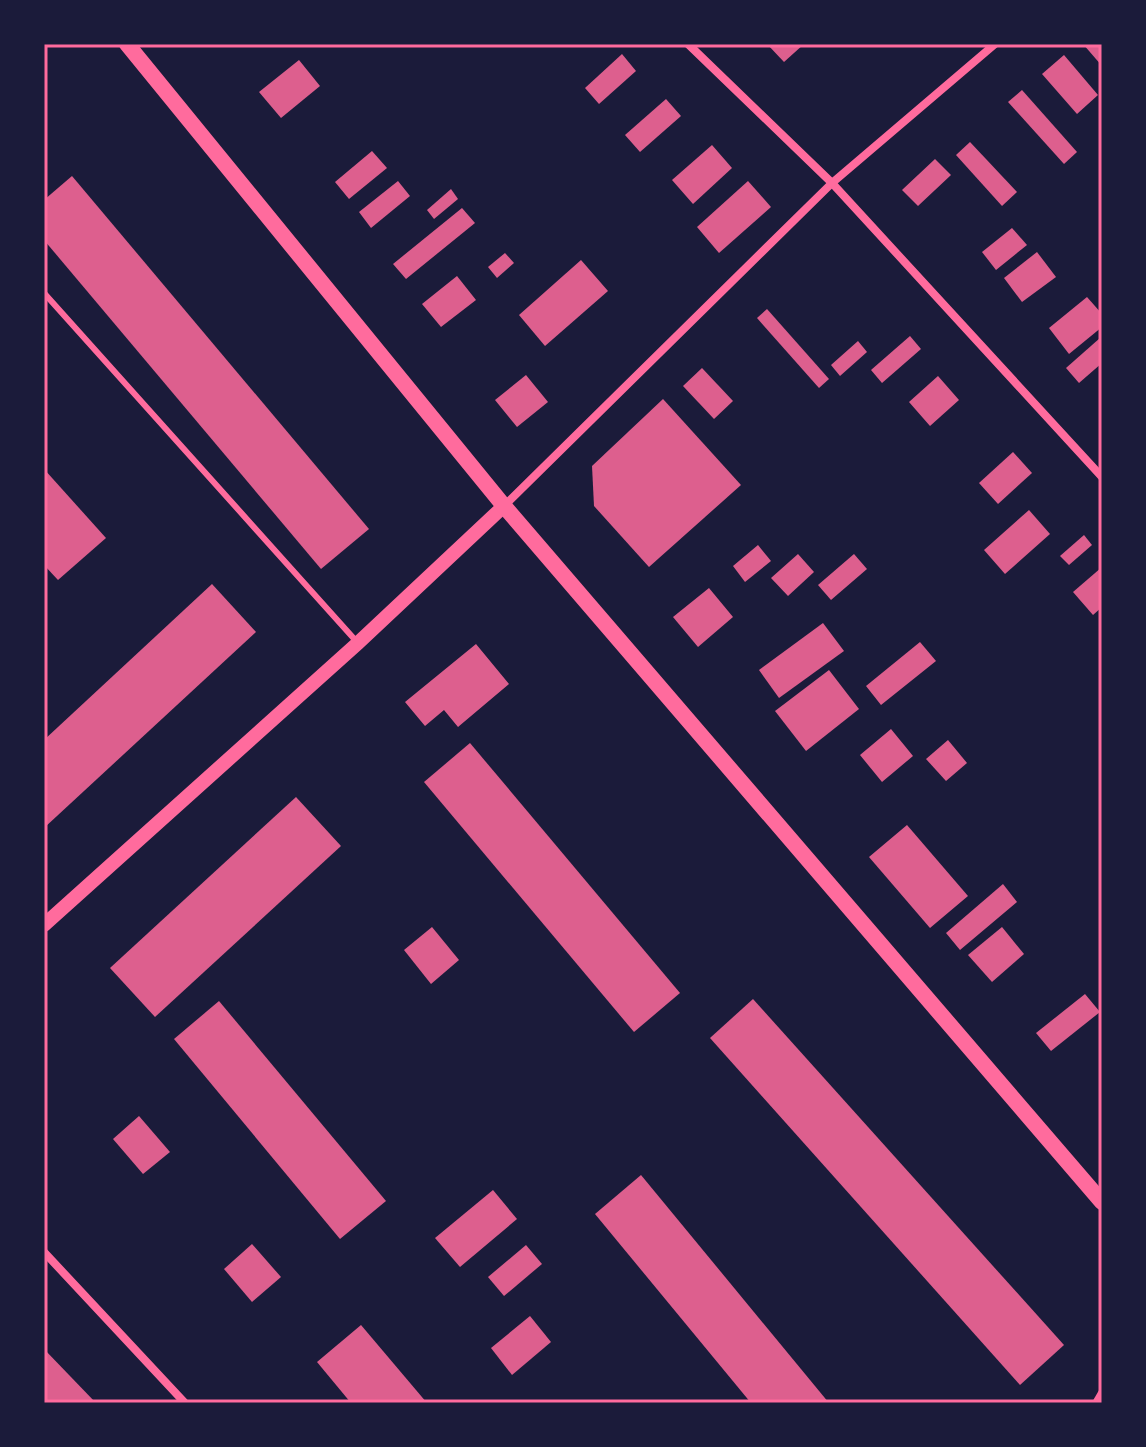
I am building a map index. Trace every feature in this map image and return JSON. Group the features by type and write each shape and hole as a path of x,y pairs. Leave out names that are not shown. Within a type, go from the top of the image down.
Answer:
{"main road":[{"path":"127,44 504,506 1102,1202"}],"street":[{"path":"688,44 832,183 1102,477"},
{"path":"44,925 358,643 504,506 832,183 995,44"},
{"path":"44,1252 185,1403"}],"lane":[{"path":"44,293 358,643"},
{"path":"1095,1403 1102,1391"}],"building":[{"path":"767,44 804,44 784,62"},
{"path":"1083,44 1102,44 1102,66"},
{"path":"622,54 636,71 599,104 585,88"},
{"path":"1064,55 1098,95 1077,114 1042,74"},
{"path":"299,60 320,86 281,118 259,92"},
{"path":"1022,90 1077,152 1064,164 1008,102"},
{"path":"666,99 681,116 640,152 625,135"},
{"path":"970,142 1017,192 1002,206 956,155"},
{"path":"712,145 732,168 693,204 672,180"},
{"path":"372,151 387,168 349,199 335,182"},
{"path":"935,159 951,175 918,206 902,190"},
{"path":"72,176 369,529 321,569 44,240 44,200"},
{"path":"398,181 410,196 371,228 359,212"},
{"path":"748,181 771,207 719,253 697,227"},
{"path":"451,189 458,199 434,219 427,210"},
{"path":"462,208 475,223 406,279 393,264"},
{"path":"1012,228 1027,245 996,270 982,252"},
{"path":"1037,252 1056,277 1022,302 1004,278"},
{"path":"505,253 514,263 497,278 488,267"},
{"path":"581,260 608,291 545,346 519,315"},
{"path":"457,276 476,300 441,327 422,304"},
{"path":"1087,297 1102,314 1102,327 1069,354 1049,328"},
{"path":"767,309 829,379 819,388 757,318"},
{"path":"910,336 921,349 882,383 871,370"},
{"path":"1100,338 1102,363 1079,383 1066,368"},
{"path":"858,341 867,352 840,376 831,365"},
{"path":"702,368 733,401 714,419 683,386"},
{"path":"526,375 548,402 517,427 495,400"},
{"path":"938,376 959,400 930,426 909,402"},
{"path":"663,399 741,485 649,567 594,506 592,466"},
{"path":"1013,452 1032,473 998,504 979,483"},
{"path":"44,469 106,538 58,580 44,565"},
{"path":"1029,510 1050,534 1005,574 984,550"},
{"path":"1084,535 1092,545 1069,565 1060,556"},
{"path":"758,545 771,561 745,582 733,566"},
{"path":"798,554 814,572 788,596 771,578"},
{"path":"854,554 867,569 831,600 818,585"},
{"path":"1102,567 1102,607 1093,615 1073,592"},
{"path":"212,584 256,632 44,828 44,740"},
{"path":"709,588 733,617 698,647 673,617"},
{"path":"823,623 844,651 779,698 759,670"},
{"path":"920,642 936,661 881,705 866,686"},
{"path":"476,644 509,684 458,727 444,710 425,726 405,702"},
{"path":"829,670 859,709 806,751 775,711"},
{"path":"891,729 913,756 882,782 860,755"},
{"path":"948,740 967,763 946,781 926,759"},
{"path":"470,743 680,993 634,1032 424,782"},
{"path":"296,797 341,846 155,1017 110,968"},
{"path":"907,825 968,896 930,928 869,857"},
{"path":"1003,884 1017,902 960,950 946,933"},
{"path":"432,927 459,960 431,984 404,950"},
{"path":"1002,927 1024,954 992,982 968,955"},
{"path":"1085,994 1100,1012 1051,1051 1036,1033"},
{"path":"753,999 1064,1345 1020,1385 710,1038"},
{"path":"219,1001 386,1201 340,1239 174,1039"},
{"path":"139,1116 170,1152 143,1174 113,1139"},
{"path":"641,1175 829,1403 751,1403 595,1214"},
{"path":"493,1190 517,1219 460,1267 435,1238"},
{"path":"252,1244 281,1277 252,1302 224,1269"},
{"path":"526,1245 542,1264 504,1296 488,1277"},
{"path":"530,1316 551,1342 512,1375 491,1348"},
{"path":"361,1325 427,1403 351,1403 317,1362"},
{"path":"44,1349 96,1403 44,1403"}]}
